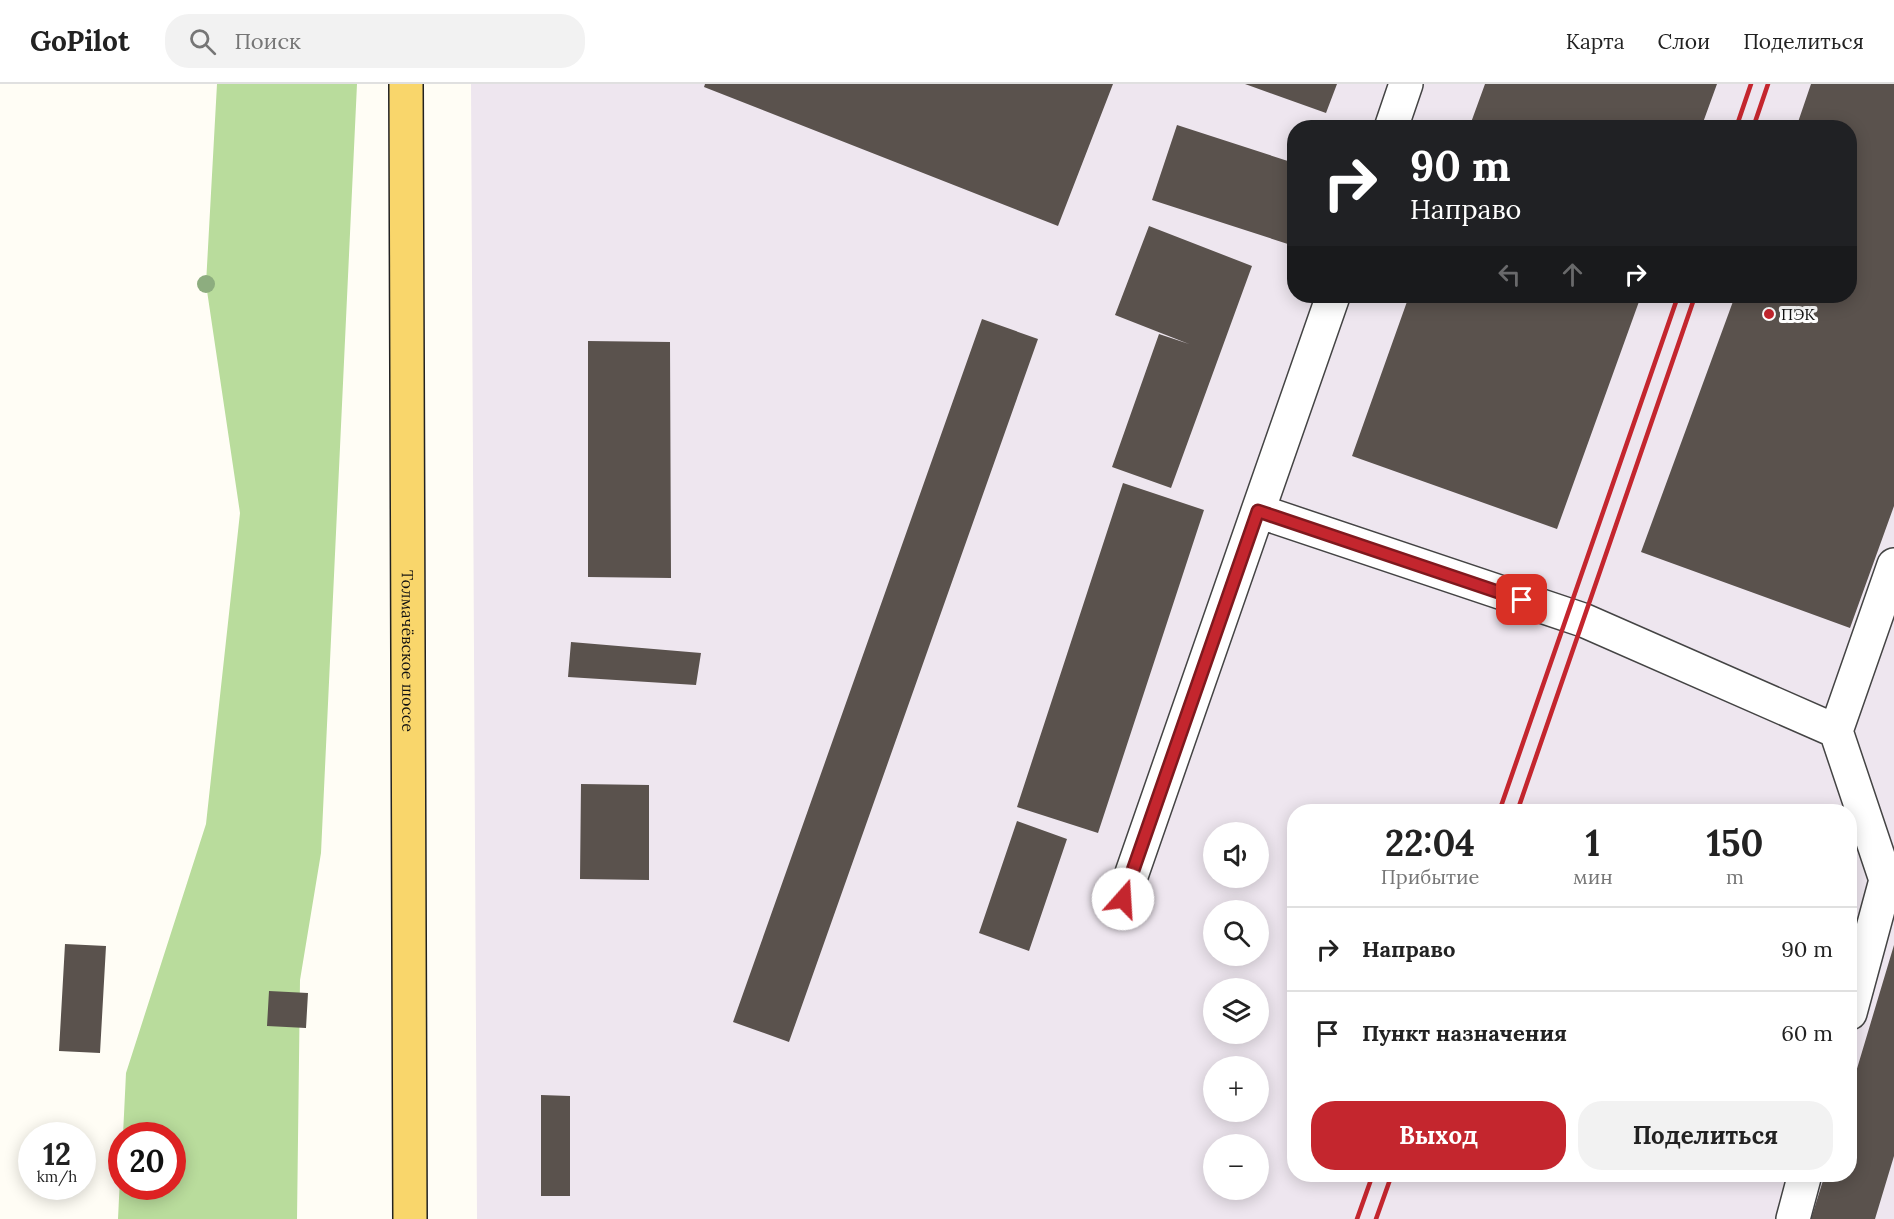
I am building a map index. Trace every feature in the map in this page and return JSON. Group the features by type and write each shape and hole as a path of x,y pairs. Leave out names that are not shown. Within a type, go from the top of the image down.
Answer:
{"main road":[{"name":"Толмачёвское шоссе","path":"406,84 410,1219"}],"lane":[{"path":"1394,120 1406,84"},
{"path":"1123,899 1331,303"},
{"path":"1258,511 1583,620 1836,731"},
{"path":"1857,987 1886,880 1836,731 1894,565"},
{"path":"1793,1219 1803,1182"}],"shaded area":[{"path":"471,84 1894,84 1894,1219 477,1219"}],"green space":[{"path":"217,84 357,84 321,853 300,980 297,1219 118,1219 119,1200 186,1200 186,1122 124,1122 126,1073 206,824 240,513 206,284"}],"building":[{"path":"705,84 1113,84 1058,226 704,87"},
{"path":"1245,84 1337,84 1326,113"},
{"path":"1485,84 1717,84 1704,120 1472,120"},
{"path":"1811,84 1894,84 1894,506 1850,628 1641,552 1732,303 1857,303 1857,120 1799,120"},
{"path":"1177,125 1287,161 1287,244 1152,200"},
{"path":"1149,226 1252,266 1171,488 1112,467 1159,334 1189,344 1115,315"},
{"path":"1407,303 1638,303 1557,529 1352,456"},
{"path":"982,319 1038,339 789,1042 733,1022"},
{"path":"588,341 670,342 671,578 588,577"},
{"path":"1123,483 1204,510 1098,833 1017,807"},
{"path":"571,642 701,653 696,685 568,677"},
{"path":"581,784 649,785 649,880 580,879"},
{"path":"1017,821 1067,839 1029,951 979,933"},
{"path":"65,944 106,946 100,1053 59,1051"},
{"path":"1894,945 1894,1156 1875,1219 1811,1219 1823,1182 1857,1182 1857,1069"},
{"path":"269,991 308,993 306,1028 267,1026"},
{"path":"541,1095 570,1096 570,1196 541,1196"}],"railway":[{"path":"1739,120 1751,84"},
{"path":"1756,120 1768,84"},
{"path":"1502,804 1676,303"},
{"path":"1520,804 1693,303"},
{"path":"1357,1219 1370,1182"},
{"path":"1376,1219 1389,1182"}],"place":[{"name":"ПЭК","path":"1769,314"}],"route":[{"path":"1123,899 1258,511 1522,600"}]}
